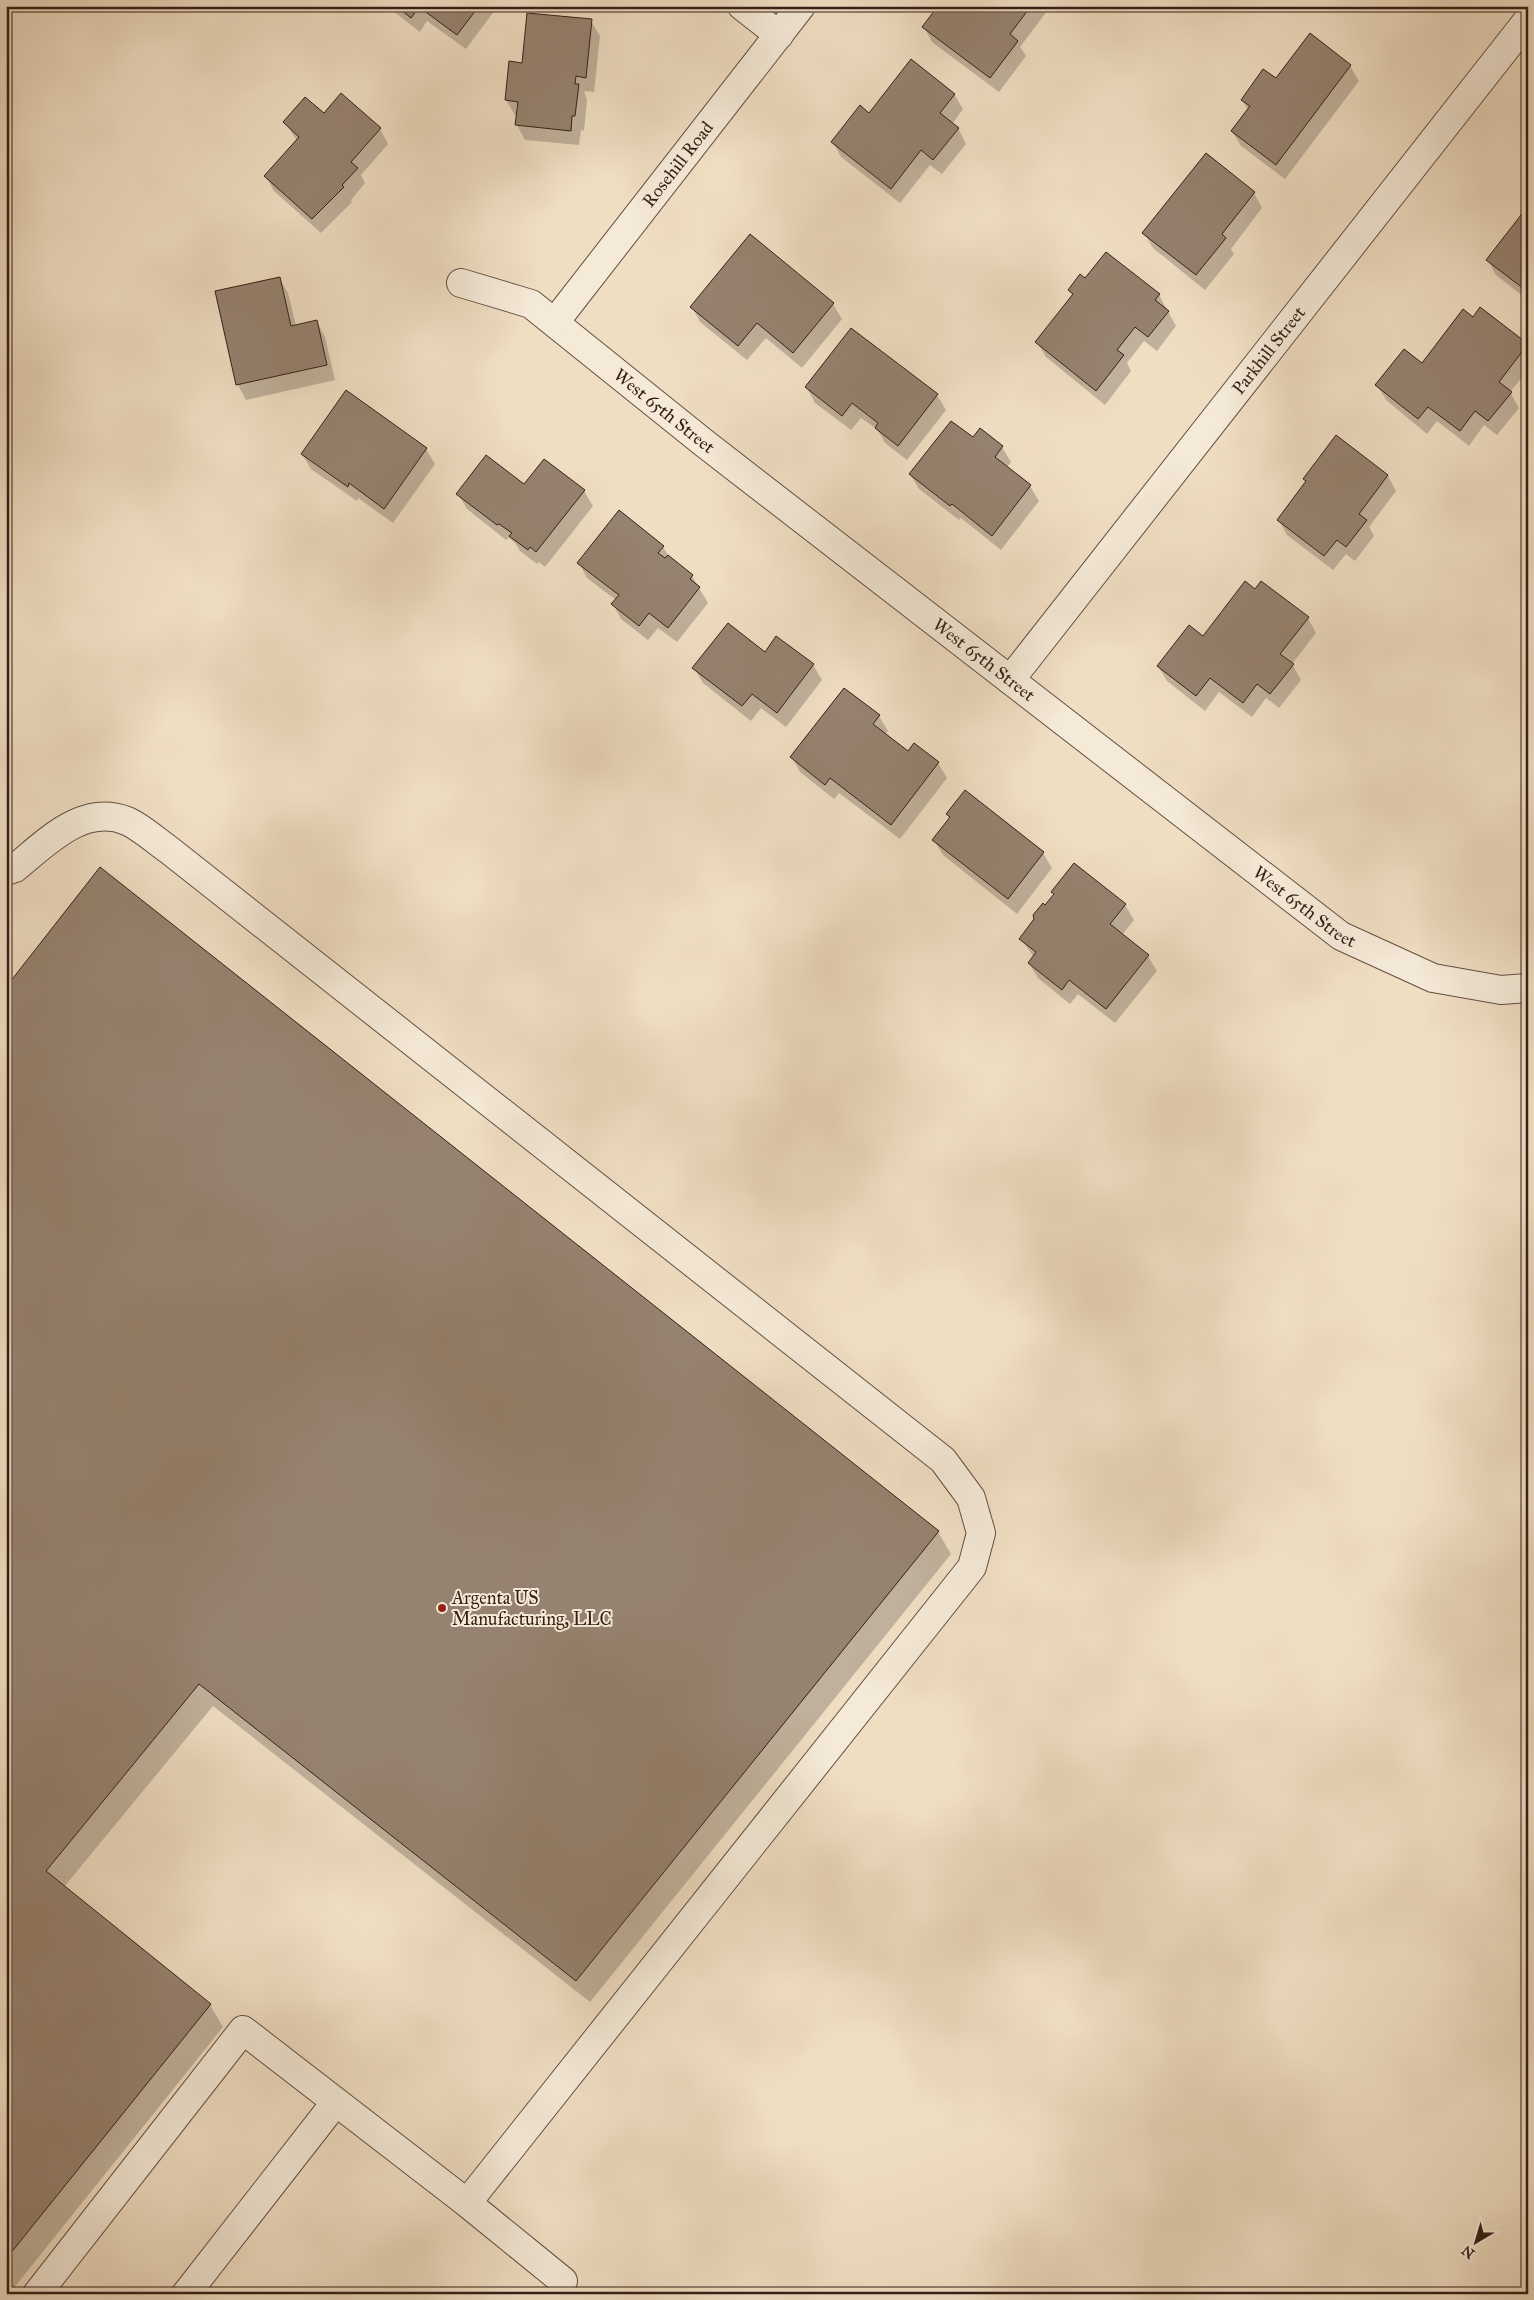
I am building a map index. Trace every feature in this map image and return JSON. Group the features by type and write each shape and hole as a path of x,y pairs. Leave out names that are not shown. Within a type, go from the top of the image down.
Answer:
{"street":[{"path":"742,6 779,35"},
{"name":"Rosehill Road","path":"555,322 801,6"},
{"name":"Parkhill Street","path":"1010,680 1528,20"},
{"name":"West 65th Street","path":"460,283 531,304 630,385 1341,936 1433,978 1501,990 1528,988"},
{"path":"6,870 15,868 65,827 99,816 127,821 177,856 943,1460 971,1498 981,1533 972,1567 467,2204"},
{"path":"37,2294 243,2030 563,2281"},
{"path":"186,2294 335,2103"}],"building":[{"path":"396,6 479,6 457,35 419,7 411,18"},
{"path":"938,6 1031,6 1010,34 1018,41 990,78 922,27"},
{"path":"527,13 592,19 586,78 576,76 575,84 579,84 575,116 572,116 571,131 515,125 518,102 505,100 509,61 522,63"},
{"path":"1310,33 1351,65 1276,165 1231,131 1250,106 1241,100 1263,69 1276,78"},
{"path":"911,59 955,94 940,113 959,128 933,160 921,150 891,189 831,142 860,105 869,113"},
{"path":"341,93 381,128 351,162 358,168 342,185 344,187 312,219 264,176 299,137 283,122 305,97 324,113"},
{"path":"1206,153 1255,192 1222,234 1226,238 1196,275 1142,233"},
{"path":"1528,206 1528,292 1486,260"},
{"path":"750,234 834,303 793,353 757,323 738,346 690,307"},
{"path":"1106,252 1160,294 1155,300 1169,311 1148,337 1135,327 1117,350 1124,355 1096,391 1035,342 1073,294 1068,290 1080,274 1085,278"},
{"path":"280,277 291,326 317,320 327,365 236,385 215,291"},
{"path":"1480,307 1528,344 1499,382 1512,392 1488,421 1475,411 1460,431 1428,407 1418,419 1375,385 1404,349 1422,363 1463,309 1473,317"},
{"path":"851,328 938,394 898,446 875,428 878,423 852,403 842,416 805,387"},
{"path":"346,390 427,448 384,509 349,483 348,487 301,454"},
{"path":"951,421 973,437 980,428 1003,446 995,457 1031,485 992,536 952,504 950,506 909,474"},
{"path":"1336,435 1388,475 1359,514 1367,520 1346,547 1337,540 1324,556 1277,520 1306,481 1303,479"},
{"path":"486,455 524,484 544,459 585,490 536,552 530,547 528,550 509,536 512,533 499,524 497,525 456,494"},
{"path":"619,510 664,546 658,553 665,558 668,555 693,575 690,579 700,587 668,628 649,613 639,626 611,604 619,595 577,563"},
{"path":"1245,581 1255,589 1261,581 1309,617 1280,654 1294,664 1270,694 1257,684 1243,703 1210,678 1196,696 1157,666 1189,625 1203,636"},
{"path":"728,623 765,652 776,636 814,664 777,713 752,694 742,706 692,668"},
{"path":"844,688 880,715 873,724 908,751 914,743 939,762 891,825 830,778 825,785 790,757"},
{"path":"965,790 1044,852 1008,899 932,840 950,817 946,814"},
{"path":"1074,863 1126,904 1110,924 1149,955 1106,1009 1069,980 1062,990 1028,963 1036,952 1019,939 1034,919 1033,915 1054,894 1051,892"},
{"name":"Argenta US Manufacturing, LLC","path":"100,867 939,1531 576,1981 199,1684 46,1871 211,2004 6,2259 6,987"}],"place":[{"name":"Argenta US Manufacturing, LLC","path":"442,1608"}]}
